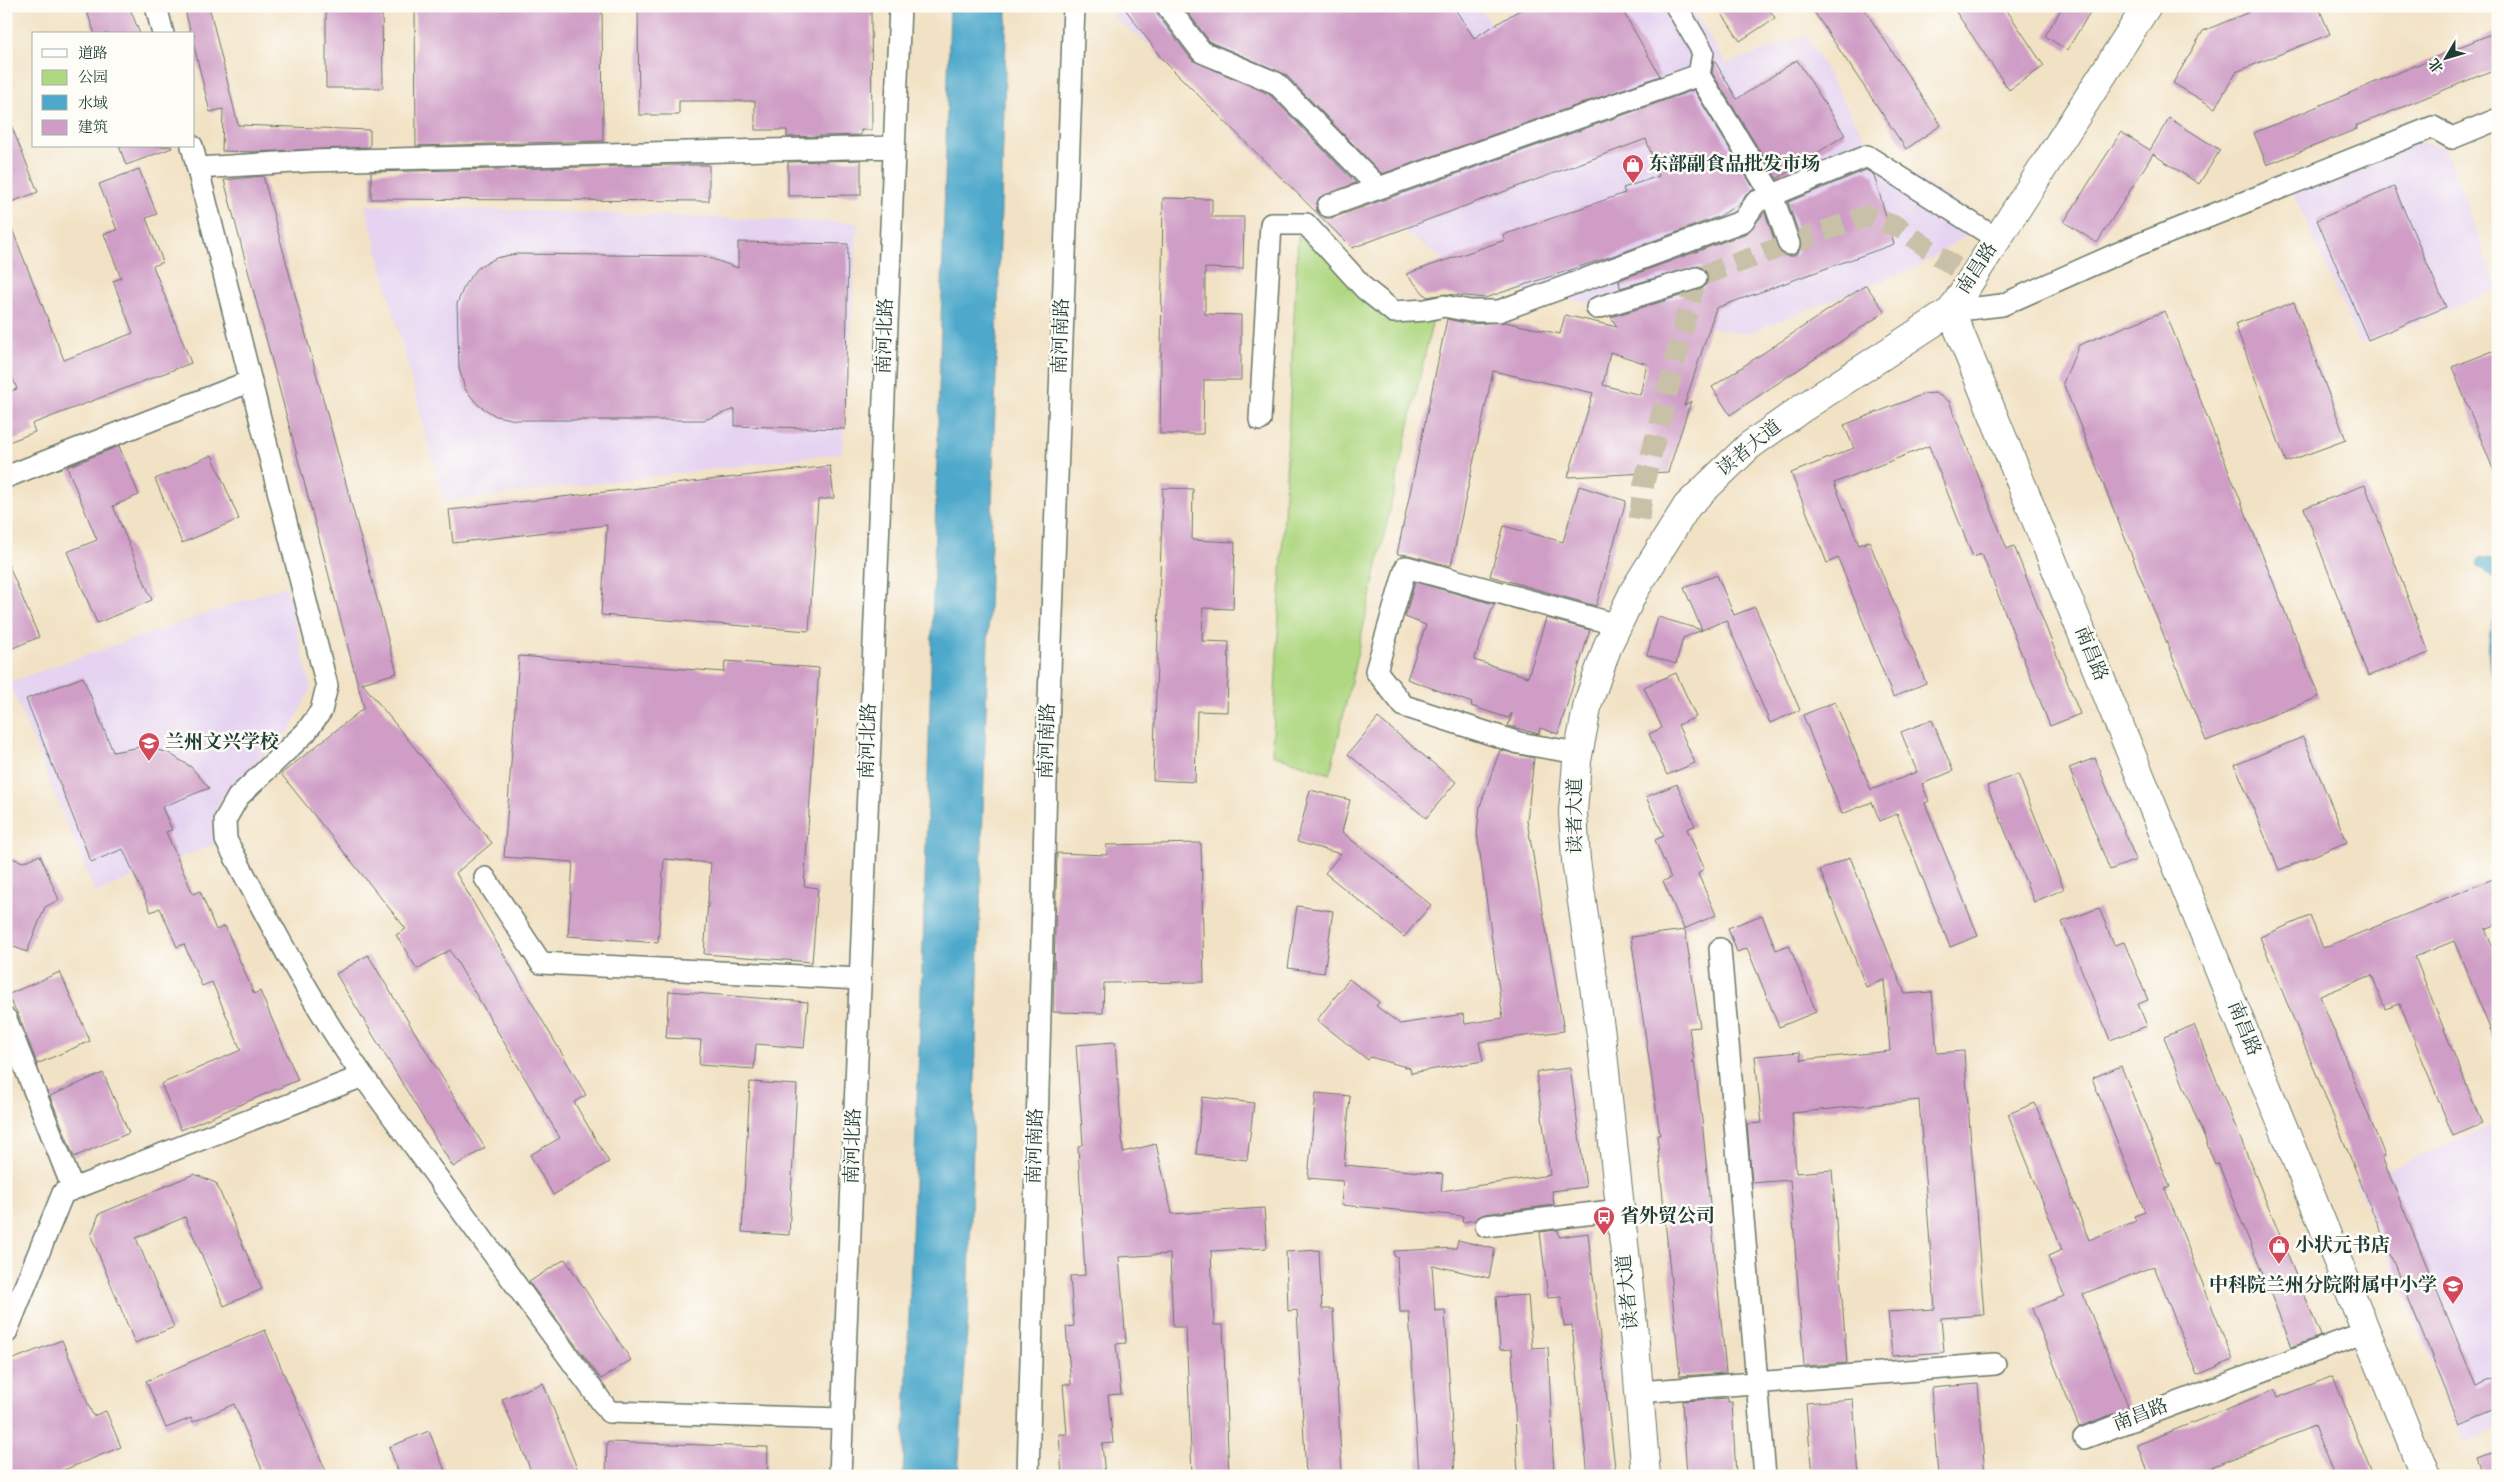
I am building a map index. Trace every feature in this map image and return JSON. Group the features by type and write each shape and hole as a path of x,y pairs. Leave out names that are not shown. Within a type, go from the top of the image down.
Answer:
{"main road":[{"name":"南昌路","path":"2147,6 1951,311 2425,1476"},
{"name":"读者大道","path":"1646,1476 1639,1392 1601,1036 1576,860 1573,812 1578,753 1588,703 1618,625 1634,591 1687,506 1749,446 1801,409 1951,311"}],"street":[{"path":"156,6 162,32"},
{"name":"南河北路","path":"840,1476 900,6"},
{"name":"南河南路","path":"1028,1476 1046,772 1074,6"},
{"path":"1167,6 1202,52 1276,82 1379,188"},
{"path":"1676,6 1703,52 1699,75 1772,195 1789,244"},
{"path":"1328,206 1699,75"},
{"path":"1951,311 2002,304 2130,248 2433,127 2452,138 2498,119"},
{"path":"198,168 310,161 894,147"},
{"path":"193,148 327,686 321,711 306,732 238,797 224,820 226,840 295,970 328,1027 608,1412 843,1419"},
{"path":"1260,420 1271,224 1306,224 1365,289 1394,312 1426,310 1444,306 1470,311 1499,311 1743,221 1756,202 1867,156 1997,239"},
{"path":"1597,308 1696,278"},
{"path":"6,477 251,381"},
{"path":"1578,753 1519,742 1404,706 1376,671 1406,567 1618,625"},
{"path":"486,878 541,963 860,979"},
{"path":"1720,949 1765,1476"},
{"path":"6,1019 73,1189"},
{"path":"6,1333 63,1193 363,1076"},
{"path":"1486,1226 1620,1210"},
{"name":"南昌路","path":"2084,1438 2366,1332"},
{"path":"1639,1392 1994,1364"}],"shaded area":[{"name":"东部副食品批发市场","path":"1122,6 1478,6 1492,25 1521,6 1690,6 1727,64 1806,35 1869,146 1986,222 1921,265 1746,334 1471,280 1111,16"},
{"path":"2418,141 2445,148 2498,290 2360,344 2292,190"},
{"path":"365,205 858,223 842,453 444,502"},
{"name":"兰州文兴学校","path":"286,586 311,688 290,730 224,794 213,816 214,844 95,893 9,682"},
{"name":"中科院兰州分院附属中小学","path":"2498,1124 2498,1429 2465,1442 2357,1182"}],"green space":[{"path":"1298,236 1390,305 1433,319 1330,774 1272,754"}],"water":[{"path":"950,6 1007,6 968,1315 958,1476 903,1476 924,915"},
{"path":"2481,557 2498,560 2498,684 2491,672 2489,658 2489,643 2497,590 2494,579 2477,567 2477,562"}],"building":[{"path":"85,6 129,6 139,32 94,32"},
{"path":"184,6 209,6 238,125 370,130 370,147 253,152 222,151 223,109 210,112 195,50 195,32 190,32"},
{"path":"326,6 382,6 383,88 326,88"},
{"path":"415,6 602,6 603,141 416,146"},
{"path":"638,6 871,6 872,130 861,130 861,135 787,137 787,130 755,130 755,101 679,101 679,115 639,115"},
{"path":"1123,6 1155,6 1157,14 1192,60 1269,94 1356,183 1319,198 1316,210 1325,218 1332,218 1694,90 1754,189 1740,203 1720,216 1618,254 1485,298 1446,294 1427,297 1406,274 1505,240 1503,235 1625,193 1623,188 1659,176 1646,139 1352,248 1162,59"},
{"path":"1183,6 1453,6 1474,38 1526,6 1620,6 1660,76 1382,174 1285,74 1210,42"},
{"path":"1717,6 1767,6 1775,18 1740,41"},
{"path":"1810,6 1862,6 1941,125 1906,149"},
{"path":"1952,6 2004,6 2044,66 2009,90"},
{"path":"2063,6 2094,6 2067,50 2045,36"},
{"path":"2264,6 2318,6 2330,34 2236,72 2215,108 2173,83 2203,31"},
{"path":"2498,31 2498,68 2356,126 2357,129 2267,165 2254,133"},
{"path":"1714,60 1737,99 1797,60 1845,135 1777,179 1712,73"},
{"path":"6,116 38,192 6,204"},
{"path":"2169,118 2220,150 2199,184 2153,154 2097,243 2064,222 2121,132 2150,150"},
{"path":"120,148 172,148 126,165"},
{"path":"861,160 861,195 788,196 788,162"},
{"path":"709,165 709,201 371,199 371,172"},
{"path":"139,169 157,214 146,218 163,262 153,266 191,363 32,424 35,432 6,443 6,393 17,389 6,360 6,214 64,360 133,333 113,281 121,278 104,234 117,230 99,184"},
{"path":"1866,170 1874,175 1894,244 1716,308 1684,406 1691,401 1668,472 1568,477 1593,393 1493,371 1451,566 1409,555 1397,554 1447,319 1470,324 1505,322 1560,334 1565,315 1617,327 1611,317 1700,290 1708,280 1705,269 1698,266 1620,288 1619,280 1747,233 1765,212 1777,249 1786,256 1794,256 1799,252 1801,240 1788,202","holes":["1610,352 1647,364 1640,395 1603,385"]},
{"path":"263,176 397,673 362,683 492,843 456,873 586,1095 574,1102 609,1162 553,1195 530,1155 560,1138 450,950 417,969 396,935 406,929 281,774 364,708 224,180"},
{"path":"2394,187 2446,307 2368,340 2317,220"},
{"path":"1163,198 1212,199 1212,217 1244,217 1243,269 1205,268 1205,314 1241,315 1241,380 1204,380 1203,434 1160,434"},
{"path":"738,242 848,244 845,429 735,426 735,409 704,420 516,420 496,416 478,405 465,389 459,368 457,304 465,284 478,268 496,258 516,254 704,256 738,268"},
{"path":"1866,285 1885,312 1730,415 1712,387"},
{"path":"2294,302 2346,440 2286,462 2235,324"},
{"path":"2165,311 2319,697 2206,741 2063,383 2079,345"},
{"path":"2498,349 2498,479 2497,479 2452,367"},
{"path":"1935,393 1949,401 2007,549 2014,546 2080,714 2050,726 1982,554 1973,557 1929,446 1834,483 1859,545 1869,541 1926,683 1893,697 1838,558 1827,563 1791,473 1854,448 1844,425 1924,394"},
{"path":"119,446 139,495 113,506 152,600 97,623 67,552 97,540 67,467"},
{"path":"212,455 239,519 182,543 155,479"},
{"path":"830,466 834,498 818,500 809,631 601,615 607,525 453,543 449,510"},
{"path":"2365,485 2429,653 2368,676 2304,508"},
{"path":"1579,486 1626,501 1596,606 1490,576 1504,526 1563,542"},
{"path":"1163,488 1193,489 1192,540 1235,542 1233,609 1203,608 1202,641 1229,642 1227,712 1197,711 1195,782 1153,780"},
{"path":"6,559 39,637 6,651"},
{"path":"1717,575 1734,615 1755,607 1800,710 1770,723 1726,620 1683,638 1676,664 1647,655 1658,617 1702,630 1684,588"},
{"path":"1415,582 1494,604 1474,660 1528,677 1546,618 1590,630 1558,734 1540,728 1539,734 1508,726 1512,713 1508,718 1471,706 1472,703 1407,679 1426,625 1405,617"},
{"path":"519,656 724,672 725,661 819,668 804,886 818,888 812,962 704,954 711,863 664,859 658,943 568,936 573,862 504,857"},
{"path":"1676,673 1696,717 1678,725 1695,763 1667,775 1649,734 1662,728 1644,687"},
{"path":"83,677 113,752 140,747 167,752 191,767 209,788 162,807 172,830 166,832 193,894 200,891 216,930 225,926 254,994 260,991 298,1080 181,1130 161,1084 241,1050 212,982 202,986 184,944 177,947 160,908 151,912 123,849 91,862 26,699"},
{"path":"1835,702 1871,790 1917,772 1901,732 1932,720 1953,771 1922,784 1929,801 1925,803 1978,936 1950,947 1897,814 1880,821 1872,802 1842,814 1803,715"},
{"path":"1378,718 1456,782 1426,818 1348,754"},
{"path":"2303,737 2347,842 2279,870 2235,765"},
{"path":"1500,750 1534,758 1527,821 1564,1031 1479,1042 1483,1061 1411,1073 1410,1068 1370,1057 1368,1060 1317,1020 1349,979 1379,1002 1376,1006 1400,1024 1463,1014 1465,1024 1503,1018 1477,833 1480,806"},
{"path":"2095,758 2136,860 2110,870 2069,768"},
{"path":"2018,774 2064,889 2034,902 1987,786"},
{"path":"1677,784 1695,826 1687,829 1704,868 1698,874 1716,915 1684,929 1663,881 1671,878 1655,840 1664,836 1646,797"},
{"path":"1310,790 1350,800 1342,832 1431,905 1404,937 1325,873 1341,854 1297,842"},
{"path":"1201,843 1204,982 1104,983 1103,1013 1053,1012 1057,853 1107,855 1106,845"},
{"path":"40,855 59,900 45,907 27,952 6,944 6,856 23,862"},
{"path":"1850,857 1905,994 1932,992 1937,1053 1964,1051 1984,1315 1941,1318 1944,1352 1892,1356 1888,1312 1935,1309 1919,1100 1792,1113 1796,1173 1832,1170 1847,1363 1804,1366 1790,1180 1752,1183 1747,1124 1762,1123 1755,1056 1800,1052 1801,1060 1890,1051 1884,980 1866,987 1820,870"},
{"path":"2498,877 2498,924 2485,929 2498,960 2498,1048 2454,941 2415,957 2482,1124 2453,1136 2400,1004 2385,1009 2372,975 2320,996 2385,1156 2382,1157 2476,1386 2498,1377 2498,1409 2460,1425 2260,937 2310,916 2323,948"},
{"path":"1297,906 1333,911 1324,973 1288,968"},
{"path":"2099,908 2114,945 2124,942 2148,1000 2138,1004 2147,1026 2110,1040 2062,922"},
{"path":"1762,915 1776,950 1789,945 1816,1012 1779,1027 1747,948 1737,952 1728,928"},
{"path":"1685,930 1700,1027 1689,1028 1694,1061 1692,1062 1694,1062 1702,1120 1726,1373 1680,1376 1657,1135 1660,1135 1631,937"},
{"path":"368,955 485,1148 453,1167 336,974"},
{"path":"60,972 90,1041 37,1064 18,1014 7,995"},
{"path":"669,991 808,1002 804,1048 756,1044 754,1069 699,1065 701,1040 666,1038"},
{"path":"2194,1025 2321,1336 2292,1347 2218,1163 2215,1164 2164,1037"},
{"path":"1115,1042 1123,1152 1156,1144 1172,1214 1264,1208 1267,1248 1211,1251 1214,1325 1223,1325 1229,1476 1192,1476 1186,1327 1173,1327 1170,1254 1119,1257 1126,1343 1116,1344 1121,1394 1108,1395 1113,1443 1102,1444 1105,1476 1062,1476 1059,1434 1067,1434 1063,1384 1071,1384 1066,1327 1074,1326 1070,1276 1085,1275 1078,1147 1083,1144 1076,1045"},
{"path":"2121,1066 2170,1187 2165,1189 2233,1360 2197,1375 2154,1266 2083,1294 2129,1408 2079,1427 2032,1309 2064,1296 2048,1256 2062,1250 2008,1114 2035,1103 2089,1240 2136,1221 2134,1216 2145,1212 2092,1078"},
{"path":"1570,1068 1586,1187 1552,1191 1554,1205 1485,1214 1476,1220 1462,1222 1463,1216 1341,1205 1343,1181 1308,1178 1316,1093 1350,1096 1344,1165 1443,1174 1441,1191 1550,1175 1536,1072"},
{"path":"103,1073 129,1133 74,1157 50,1096"},
{"path":"750,1082 797,1085 789,1235 742,1232"},
{"path":"1202,1097 1254,1103 1247,1160 1196,1154"},
{"path":"194,1174 216,1183 262,1289 224,1306 185,1217 136,1238 174,1327 135,1343 91,1236 99,1214"},
{"path":"1558,1230 1559,1237 1588,1233 1616,1476 1588,1476 1572,1325 1564,1326 1561,1297 1548,1298 1540,1232"},
{"path":"1458,1240 1495,1249 1489,1278 1432,1265 1435,1311 1445,1310 1455,1476 1419,1476 1409,1312 1400,1312 1397,1257 1394,1256 1394,1251 1456,1248"},
{"path":"1319,1250 1322,1309 1333,1309 1342,1476 1306,1476 1297,1310 1288,1311 1286,1252"},
{"path":"565,1259 631,1360 601,1379 529,1282"},
{"path":"1528,1295 1532,1348 1548,1347 1554,1476 1518,1476 1512,1349 1500,1350 1496,1297"},
{"path":"265,1330 328,1476 265,1476 234,1404 193,1422 191,1418 166,1428 146,1381"},
{"path":"62,1340 93,1416 106,1411 121,1447 49,1476 6,1476 6,1362"},
{"path":"2333,1376 2373,1476 2334,1476 2314,1426 2189,1476 2150,1476 2137,1445 2274,1390 2277,1398"},
{"path":"543,1383 580,1476 533,1476 502,1399"},
{"path":"1978,1384 1985,1476 1938,1476 1931,1388"},
{"path":"1728,1398 1728,1402 1732,1402 1736,1476 1687,1476 1682,1401"},
{"path":"1853,1399 1859,1476 1812,1476 1806,1403"},
{"path":"429,1431 447,1476 400,1476 389,1447"},
{"path":"607,1442 768,1447 767,1476 606,1476"},
{"path":"2498,1452 2498,1476 2485,1476 2479,1459"}],"tunnel":[{"path":"1639,519 1644,483 1696,278 1866,216 1898,227 1972,279"}],"place":[{"name":"东部副食品批发市场","path":"1633,184"},
{"name":"兰州文兴学校","path":"149,762"},
{"name":"省外贸公司","path":"1604,1236"},
{"name":"小状元书店","path":"2279,1265"},
{"name":"中科院兰州分院附属中小学","path":"2453,1305"}]}
